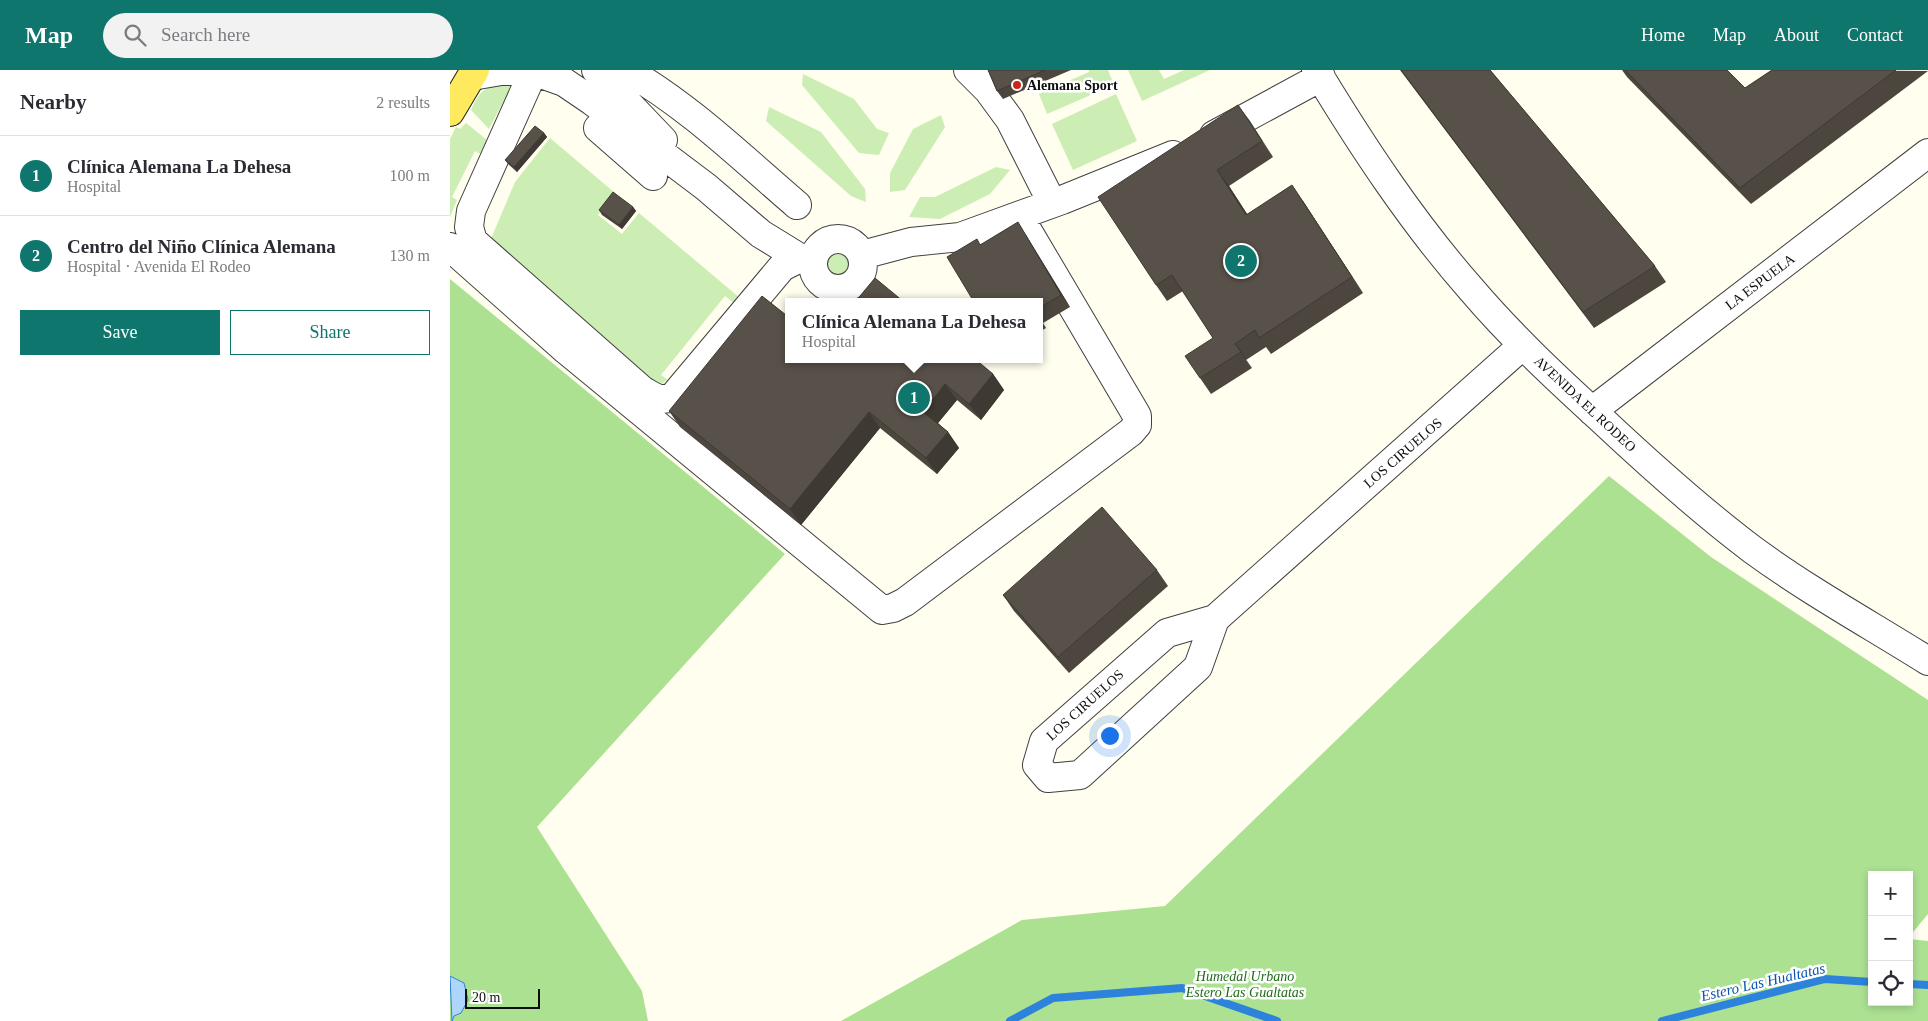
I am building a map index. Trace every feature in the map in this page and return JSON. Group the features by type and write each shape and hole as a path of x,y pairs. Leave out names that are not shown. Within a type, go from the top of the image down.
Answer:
{"main road":[{"path":"450,112 474,73"}],"street":[{"path":"534,70 653,176"},
{"path":"534,70 471,211 470,233 473,241 485,253 642,390 658,411"},
{"path":"474,73 534,70 550,75 580,92 706,187 761,234 807,257 818,280 824,285 839,289 854,284 863,270 862,255 852,242 837,238 823,244 807,257 782,267 673,398 658,411"},
{"path":"596,70 706,187"},
{"path":"626,70 654,87 694,116 797,205"},
{"path":"968,70 993,96 1010,120 1052,203"},
{"path":"862,255 911,242 960,236 1052,203 1173,155 1217,134 1319,74"},
{"name":"AVENIDA EL RODEO","path":"1319,74 1354,132 1400,198 1469,288 1523,346 1670,481 1752,549 1838,607 1928,661"},
{"name":"LA ESPUELA","path":"1592,411 1928,153"},
{"path":"485,253 480,239 481,231 506,173"},
{"path":"450,248 566,350 658,411 882,610 893,608 905,602 1131,432 1137,425 1137,416 1019,216"},
{"name":"LOS CIRUELOS","path":"1216,618 1198,667 1080,775 1048,778 1037,765 1044,741 1167,633 1216,618 1523,346"}],"green space":[{"path":"1089,70 1108,70 1114,85 1047,114 1039,94 1089,72"},
{"path":"1128,70 1159,70 1164,79 1184,70 1210,70 1142,101"},
{"path":"803,74 854,99 877,129 889,133 879,155 859,153 802,85"},
{"path":"514,81 489,129 471,110 475,102 487,88"},
{"path":"1116,94 1137,141 1073,170 1052,124"},
{"path":"769,107 821,132 865,189 866,202 851,196 766,121"},
{"path":"941,115 945,127 905,190 890,192 890,173 913,129"},
{"path":"466,123 487,140 480,154 475,151 452,197 457,200 450,217 450,139 456,127 460,129"},
{"path":"550,138 615,193 598,215 622,234 639,213 740,298 735,304 725,296 661,375 668,380 659,385 652,383 490,241 515,182"},
{"path":"996,167 1010,170 990,194 940,219 909,217 920,197 935,197"},
{"path":"837,247 849,251 853,263 849,275 837,279 825,275 821,263 825,251"},
{"path":"450,279 785,554 537,827 642,991 648,1021 450,1021"},
{"name":"Humedal Urbano Estero Las Gualtatas","path":"1609,476 1711,557 1928,700 1928,914 1913,932 1913,871 1868,871 1868,1006 1913,1006 1913,939 1928,941 1928,1021 841,1021 1022,920 1165,906"}],"water":[{"path":"450,976 464,983 468,1000 461,1013 454,1016 452,1021"}],"building":[{"path":"988,70 1045,70 997,91"},
{"path":"1401,70 1490,70 1655,266 1583,312"},
{"path":"1625,70 1727,70 1745,88 1772,70 1896,70 1740,188"},
{"path":"1238,105 1262,141 1217,170 1246,215 1292,185 1352,277 1259,338 1255,330 1235,344 1241,352 1200,378 1185,356 1213,338 1172,275 1156,285 1098,197"},
{"path":"535,126 544,133 514,167 505,160"},
{"path":"613,192 633,207 619,225 599,210"},
{"path":"1018,222 1061,295 1043,306 1043,298 972,298 947,257 977,239 980,245"},
{"path":"875,278 899,298 858,298"},
{"path":"762,296 785,314 785,363 980,363 993,374 969,404 945,384 923,412 948,432 926,458 869,412 790,509 669,411"},
{"path":"1102,507 1157,570 1058,657 1003,595"}],"waterway":[{"name":"Estero Las Hualtatas","path":"1662,1021 1825,979 1868,982"},
{"name":"Estero Las Hualtatas","path":"1913,984 1928,985"},
{"name":"Estero Las Hualtatas","path":"1010,1021 1053,998 1182,988 1277,1021"}],"place":[{"name":"Alemana Sport","path":"1017,85"},
{"name":"Centro del Niño Clínica Alemana","path":"1241,261"},
{"name":"Clínica Alemana La Dehesa","path":"914,398"}]}
